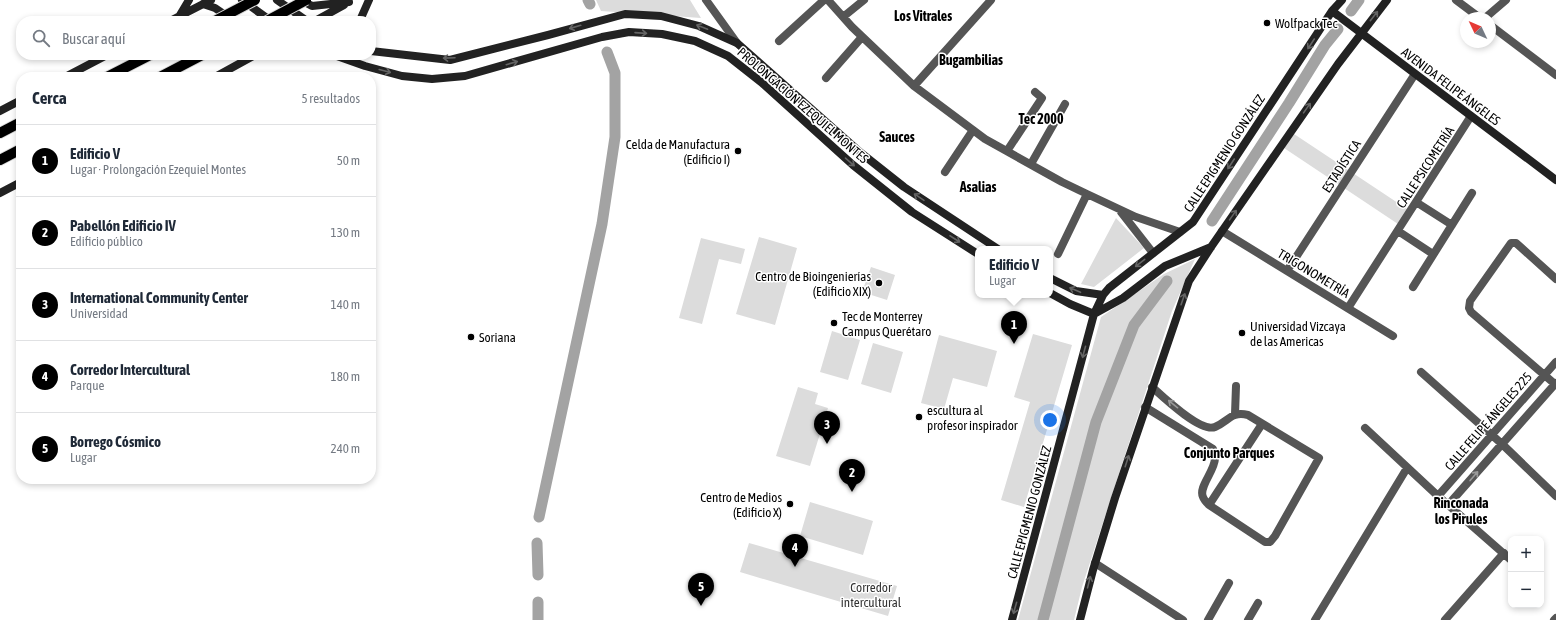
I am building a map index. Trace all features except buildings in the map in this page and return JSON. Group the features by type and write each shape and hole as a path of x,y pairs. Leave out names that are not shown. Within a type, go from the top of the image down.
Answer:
{"main road":[{"path":"180,15 189,0"},
{"path":"180,15 212,0"},
{"path":"242,0 264,16"},
{"path":"225,16 255,0"},
{"path":"277,0 300,16"},
{"path":"301,0 312,6 351,1"},
{"path":"276,16 306,0"},
{"path":"362,16 369,0"},
{"name":"CALLE EPIGMENIO GONZÁLEZ","path":"1012,620 1094,314 1103,296 1109,288 1193,222 1332,11 1342,0"},
{"path":"1080,620 1095,563 1145,406 1189,281 1210,247 1361,33 1387,0"},
{"path":"324,16 351,1"},
{"path":"203,4 215,8 227,16"},
{"name":"AVENIDA FELIPE ÁNGELES","path":"1332,11 1556,180"},
{"name":"PROLONGACIÓN EZEQUIEL MONTES","path":"376,52 450,60 625,14 661,16 699,26 737,43 861,153 904,187 993,246"},
{"name":"PROLONGACIÓN EZEQUIEL MONTES","path":"349,60 402,76 432,79 465,76 596,39 629,32 662,34 695,41 728,56 761,82 853,165 912,212 975,252"},
{"path":"75,72 97,60"},
{"path":"117,72 140,60"},
{"path":"170,72 192,60"},
{"path":"223,72 243,60"},
{"path":"0,111 16,103"},
{"path":"0,133 16,125"},
{"path":"0,160 16,152"},
{"path":"0,193 16,185"},
{"path":"1053,295 1094,314 1123,298 1165,266 1210,247"},
{"path":"1053,280 1076,291 1103,296"}],"street":[{"name":"PROLONGACIÓN EZEQUIEL MONTES","path":"706,0 737,43"},
{"path":"779,41 824,0"},
{"path":"828,0 862,37 914,86 985,139 1120,210 1180,232"},
{"path":"843,17 864,0"},
{"path":"914,86 991,0"},
{"path":"1456,0 1472,12"},
{"path":"1493,12 1506,0"},
{"path":"1496,30 1556,75"},
{"path":"826,78 862,37"},
{"name":"ESTADÍSTICA","path":"1288,271 1415,74"},
{"path":"1007,151 1042,98 1035,92"},
{"path":"1031,164 1065,104"},
{"name":"CALLE PSICOMETRÍA","path":"1348,308 1471,116"},
{"path":"945,172 973,130"},
{"path":"1413,287 1472,193"},
{"path":"1058,254 1087,194"},
{"path":"1416,202 1452,225"},
{"path":"1120,210 1153,253"},
{"name":"TRIGONOMETRÍA","path":"1222,231 1393,336"},
{"path":"1398,231 1433,254"},
{"path":"1556,278 1516,243 1511,242 1470,301 1469,308 1471,312 1556,384"},
{"name":"CALLE FELIPE ÁNGELES 225","path":"1438,496 1556,362"},
{"path":"1421,372 1502,444 1556,496"},
{"name":"CALLE FELIPE ÁNGELES 225","path":"1448,505 1556,384"},
{"path":"1236,386 1236,414"},
{"path":"1145,406 1213,449 1216,457 1210,475 1202,488 1202,497 1209,505 1265,542 1270,542 1275,536 1319,458 1248,415 1240,413 1236,414 1212,428 1198,424 1152,387"},
{"path":"1187,432 1193,421"},
{"path":"1209,505 1262,424"},
{"path":"1365,428 1438,496 1508,557"},
{"path":"1315,620 1407,468"},
{"path":"1445,620 1504,553"},
{"path":"1095,563 1184,620"},
{"path":"1208,620 1229,583"},
{"path":"1248,620 1258,603"}],"green space":[{"path":"596,0 690,0 701,18 601,11"},
{"path":"1291,132 1410,211 1401,226 1281,146"},
{"path":"1116,218 1144,248 1094,287 1081,284"},
{"path":"759,237 797,248 775,325 736,314"},
{"path":"701,238 745,249 741,264 719,259 702,324 679,318"},
{"path":"1195,259 1172,311 1082,587 1074,620 1018,620 1101,317 1164,274"},
{"path":"871,267 895,275 887,300 862,292"},
{"path":"832,331 860,340 848,380 820,372"},
{"path":"1033,334 1072,345 1024,507 1001,500 1030,402 1014,397"},
{"path":"939,335 997,351 987,387 953,378 944,409 921,403"},
{"path":"873,343 903,352 891,393 861,384"},
{"path":"798,387 818,393 815,404 828,408 810,466 776,456"},
{"path":"810,502 873,521 863,555 800,536"},
{"name":"Corredor intercultural","path":"749,543 897,586 888,616 740,572"}],"waterway":[{"path":"588,0 590,4"},
{"path":"1351,11 1359,0"},
{"path":"1212,221 1325,45 1338,29"},
{"path":"539,517 602,224 615,137 615,73 607,52"},
{"path":"1043,620 1096,422 1134,325 1167,281"},
{"path":"537,543 538,575"},
{"path":"538,602 538,620"}],"place":[{"name":"Wolfpack Tec","path":"1267,23"},
{"name":"Celda de Manufactura (Edificio I)","path":"738,151"},
{"name":"Centro de Bioingenierías (Edificio XIX)","path":"879,283"},
{"name":"Tec de Monterrey Campus Querétaro","path":"834,323"},
{"name":"Universidad Vizcaya de las Americas","path":"1242,333"},
{"name":"Soriana","path":"471,337"},
{"name":"Edificio V","path":"1014,344"},
{"name":"escultura al profesor inspirador","path":"919,417"},
{"name":"International Community Center","path":"827,444"},
{"name":"Pabellón Edificio IV","path":"852,492"},
{"name":"Centro de Medios (Edificio X)","path":"790,504"},
{"name":"Corredor Intercultural","path":"795,567"},
{"name":"Borrego Cósmico","path":"701,606"}],"district":[{"name":"Los Vitrales","path":"923,16"},
{"name":"Bugambilias","path":"971,60"},
{"name":"Tec 2000","path":"1041,119"},
{"name":"Sauces","path":"897,137"},
{"name":"Asalias","path":"978,187"},
{"name":"Conjunto Parques","path":"1229,453"},
{"name":"Rinconada los Pirules","path":"1461,512"}]}
